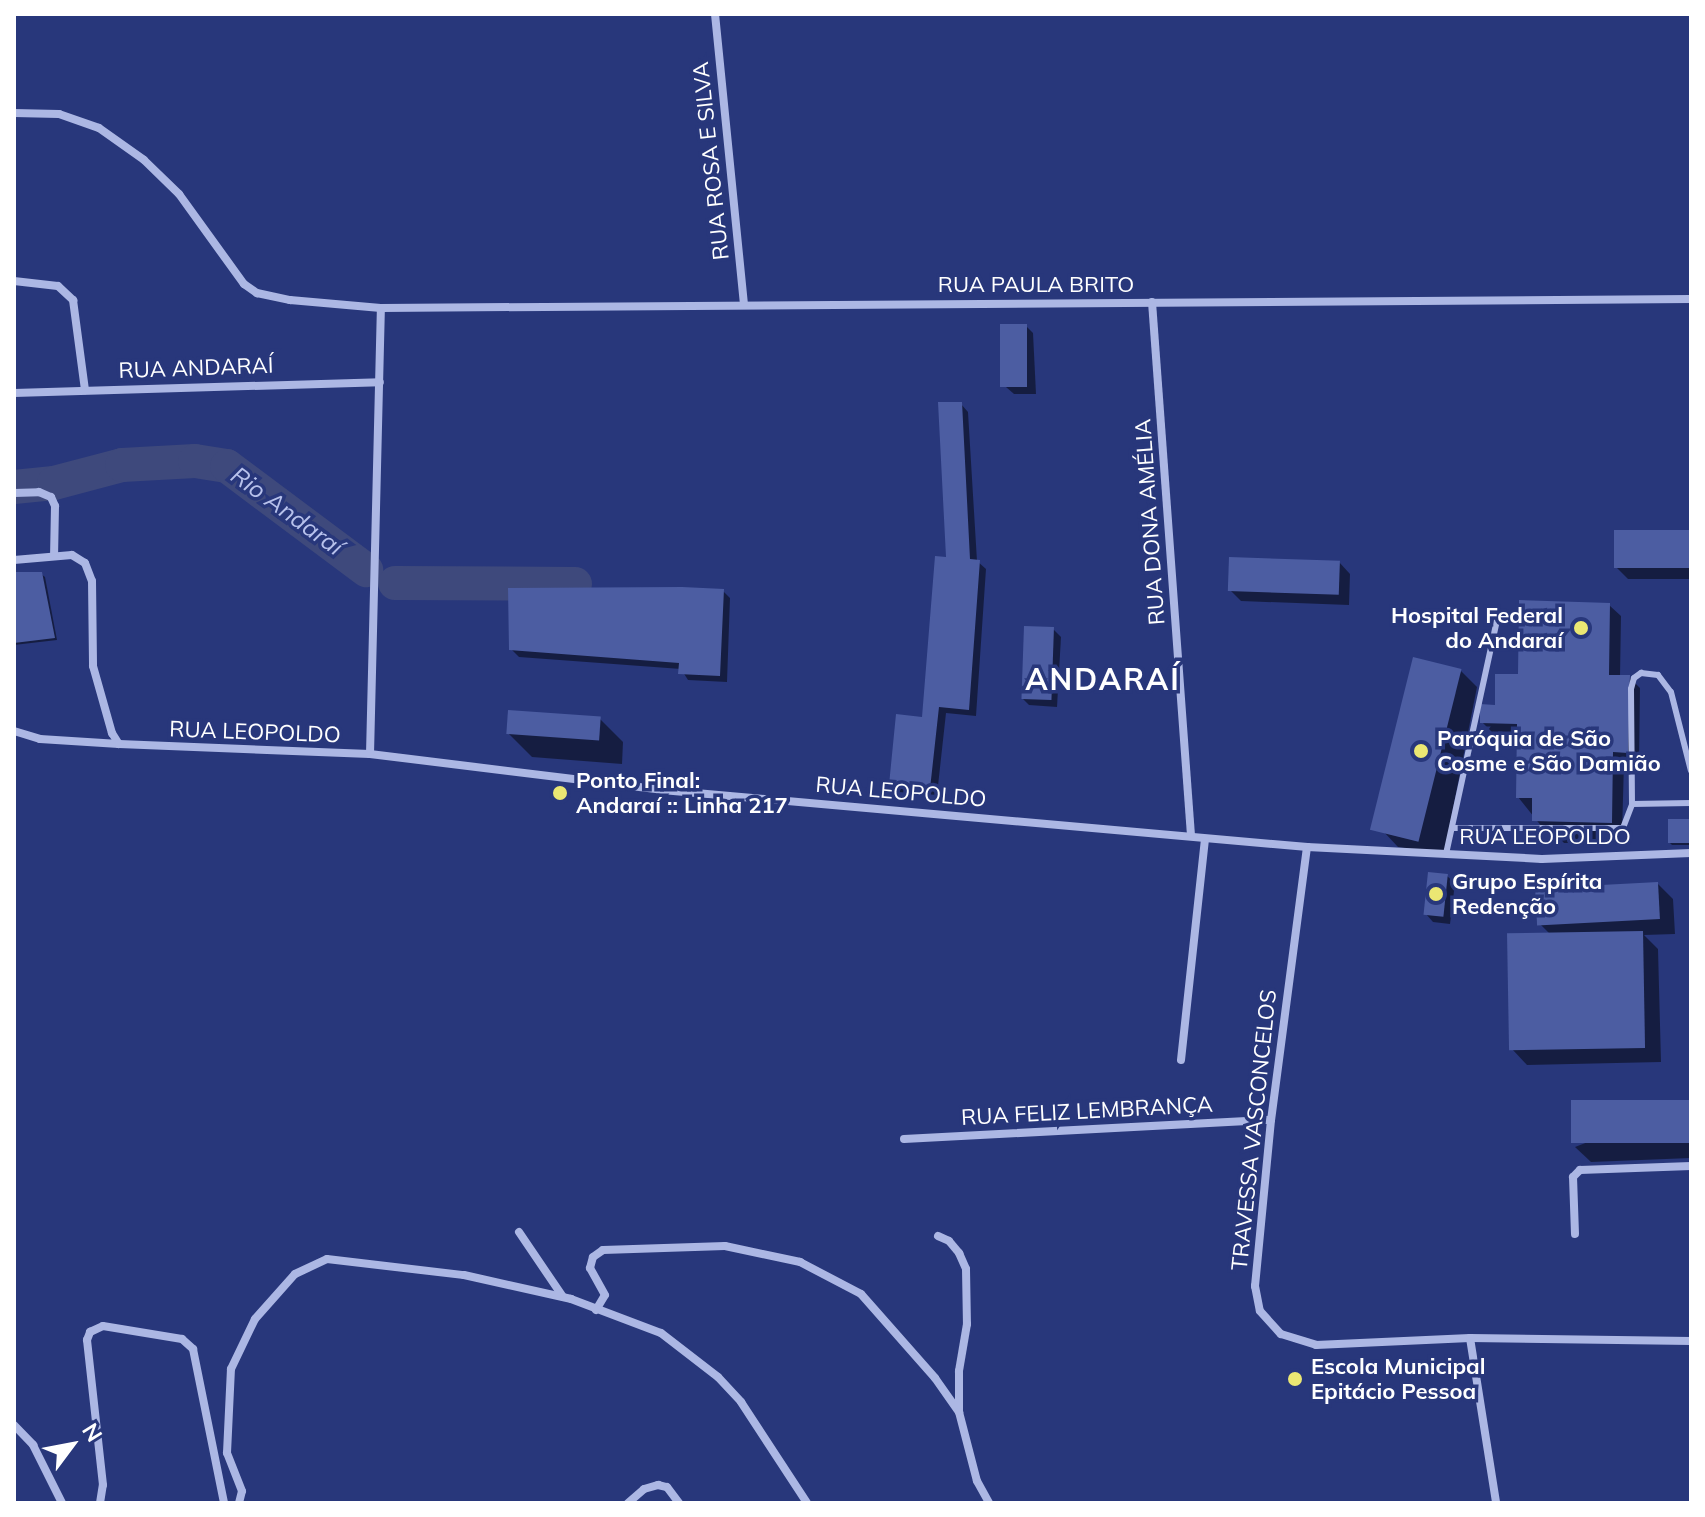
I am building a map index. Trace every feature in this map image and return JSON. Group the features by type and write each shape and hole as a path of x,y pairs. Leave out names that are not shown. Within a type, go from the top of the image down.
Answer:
{"street":[{"name":"RUA ROSA E SILVA","path":"715,14 744,304"},
{"name":"RUA PAULA BRITO","path":"14,113 59,114 99,128 144,160 179,194 244,284 257,293 290,300 381,308 1691,299"},
{"path":"14,281 58,286 73,300 85,390"},
{"name":"RUA DONA AMÉLIA","path":"1152,302 1191,835"},
{"path":"370,754 381,308"},
{"name":"RUA ANDARAÍ","path":"14,393 380,382"},
{"path":"14,493 39,492 51,497 54,556"},
{"path":"14,560 72,555 85,563 92,581 93,666 112,733 119,744"},
{"name":"RUA LEOPOLDO","path":"14,731 40,739 370,754 662,790 1307,847 1542,859 1691,853"},
{"path":"1181,1060 1205,839"},
{"name":"TRAVESSA VASCONCELOS","path":"1307,847 1271,1120 1255,1286 1260,1311 1281,1334 1316,1345 1470,1338 1691,1341"},
{"name":"RUA FELIZ LEMBRANÇA","path":"904,1139 1271,1120"},
{"path":"1575,1234 1573,1177 1580,1170 1691,1166"},
{"path":"519,1232 563,1297"},
{"path":"938,1236 949,1241 966,1269 967,1324 959,1371 959,1412 977,1481 989,1503"},
{"path":"596,1310 605,1295 590,1268 593,1257 603,1250 725,1246 800,1262 861,1294 935,1378 959,1412"},
{"path":"239,1503 242,1491 227,1453 231,1369 255,1319 303,1268 327,1259 464,1275 563,1297 661,1333 718,1377 759,1426 807,1503"},
{"path":"100,1503 103,1485 87,1340 90,1332 103,1326 182,1339 193,1349 224,1503"},
{"path":"1470,1338 1496,1503"},
{"path":"14,1425 33,1445 62,1503"},
{"path":"628,1503 644,1489 658,1485 667,1487 679,1503"}],"lane":[{"path":"1446,854 1497,621"},
{"path":"1452,828 1615,830 1627,823 1632,804 1631,689 1634,678 1641,673 1658,675 1671,692 1691,771"},
{"path":"1632,804 1691,803"}],"building":[{"path":"1000,324 1027,324 1027,387 1000,387"},
{"path":"938,402 962,402 970,559 980,560 969,710 939,707 930,789 889,785 896,714 922,717 935,556 946,557"},
{"path":"1614,530 1691,530 1691,568 1614,568"},
{"path":"1229,557 1340,561 1339,595 1228,591"},
{"path":"14,572 42,572 55,638 14,643"},
{"path":"508,588 724,589 720,676 678,674 679,663 509,650"},
{"path":"1519,600 1610,603 1609,675 1630,675 1628,753 1613,752 1612,823 1532,821 1532,798 1516,798 1517,724 1480,723 1480,704 1495,705 1495,674 1518,674"},
{"path":"1024,626 1054,627 1051,700 1021,699"},
{"name":"Paróquia de São Cosme e São Damião","path":"1413,657 1462,669 1418,842 1370,830"},
{"path":"508,710 601,716 599,740 506,734"},
{"path":"1668,819 1691,819 1691,843 1668,843"},
{"name":"Grupo Espírita Redenção","path":"1428,872 1448,874 1443,917 1424,915"},
{"path":"1658,882 1660,919 1537,925 1535,888"},
{"path":"1643,931 1645,1048 1509,1050 1507,933"},
{"path":"1571,1100 1691,1100 1691,1143 1571,1143"}],"waterway":[{"name":"Rio Andaraí","path":"14,487 54,483 122,465 195,461 227,466 366,570"},
{"name":"Rio Andaraí","path":"395,583 575,584"}],"place":[{"name":"Hospital Federal do Andaraí","path":"1581,628"},
{"name":"Paróquia de São Cosme e São Damião","path":"1421,751"},
{"name":"Ponto Final: Andaraí :: Linha 217","path":"560,793"},
{"name":"Grupo Espírita Redenção","path":"1436,894"},
{"name":"Escola Municipal Epitácio Pessoa","path":"1295,1379"}],"district":[{"name":"ANDARAÍ","path":"1103,679"}]}
